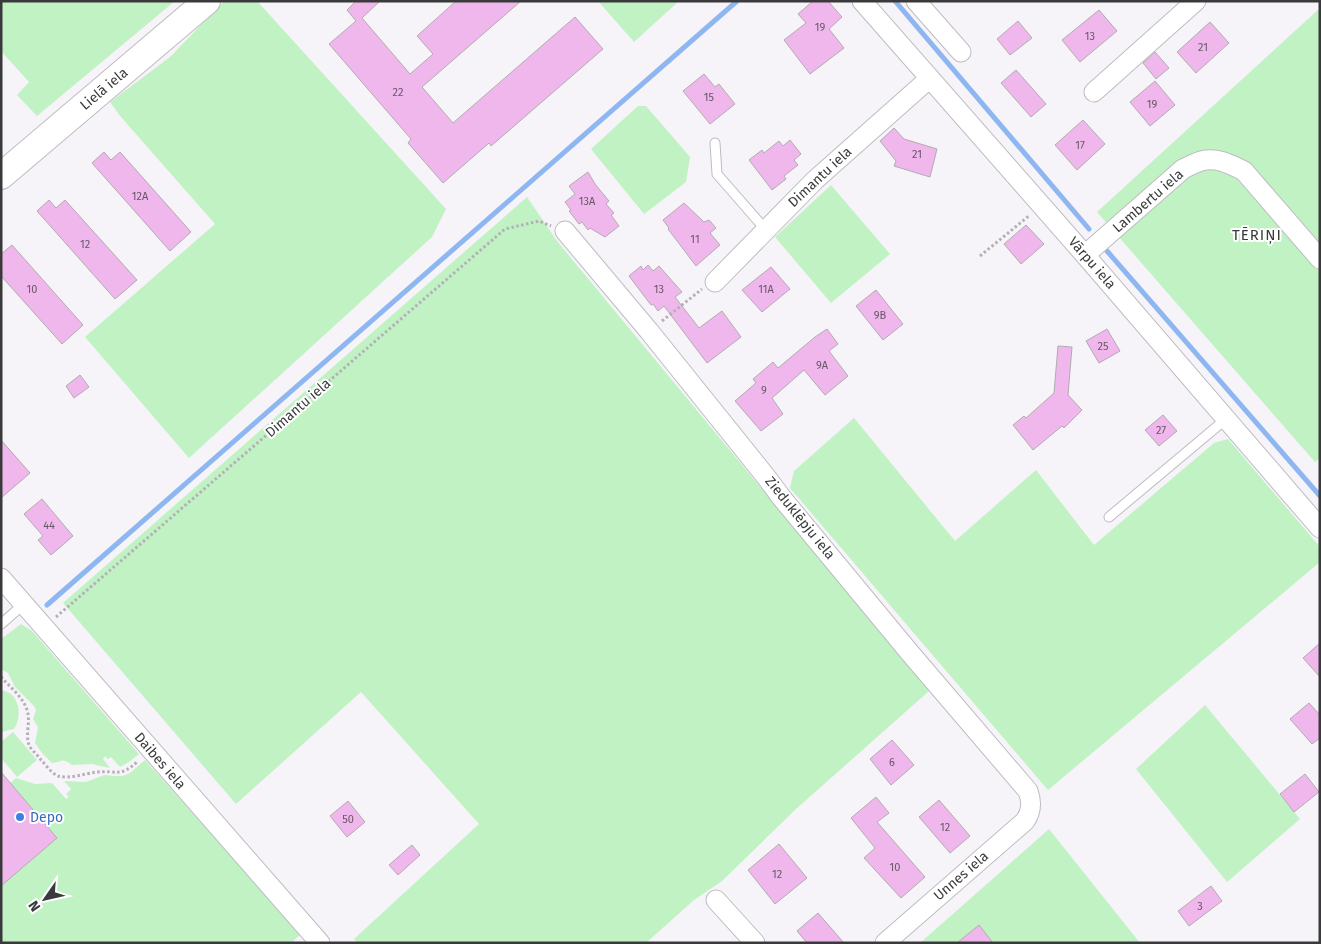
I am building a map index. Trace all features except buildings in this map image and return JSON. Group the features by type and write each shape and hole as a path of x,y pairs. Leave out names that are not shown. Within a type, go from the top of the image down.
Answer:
{"street":[{"name":"Lielā iela","path":"1,176 207,1"},
{"name":"Vārpu iela","path":"862,1 1085,255 1320,528"},
{"path":"916,1 962,52"},
{"path":"1094,92 1196,1"},
{"name":"Dimantu iela","path":"715,282 815,180 930,78"},
{"name":"Lambertu iela","path":"1085,255 1183,169 1202,161 1216,160 1228,162 1244,171 1320,259"},
{"name":"Zieduklēpju iela","path":"565,231 649,331 781,497 1028,791 1031,806"},
{"name":"Daibes iela","path":"1,578 314,941"},
{"name":"Unnes iela","path":"885,943 1025,821 1030,814 1031,806"},
{"path":"716,900 755,943"}],"lane":[{"path":"715,143 717,174 765,230"},
{"path":"1109,518 1226,419"},
{"path":"1,624 24,604"}],"path":[{"path":"980,256 1041,205"},
{"name":"Dimantu iela","path":"44,627 505,229 539,221 565,231"},
{"path":"649,331 704,287 715,282"},
{"path":"2,679 22,700 28,711 29,723 27,732 29,745 50,770 58,776 121,772 132,766 149,748"}],"green space":[{"path":"1,1 175,1 37,116 17,95 29,82 1,51"},
{"path":"224,1 257,1 446,209 432,237 189,458 85,337 215,224 110,102 170,57"},
{"path":"598,1 679,1 634,42"},
{"path":"1320,8 1320,458 1315,462 1097,212"},
{"path":"638,106 646,106 690,157 686,182 644,214 591,149"},
{"path":"831,185 890,254 831,303 775,237"},
{"path":"527,197 557,241 929,691 796,809 722,881 694,900 646,943 358,943 354,939 479,824 361,692 236,804 63,603"},
{"path":"854,418 955,541 1036,470 1094,545 1214,443 1228,439 1320,547 1320,562 1048,790 790,488 794,471"},
{"path":"21,624 32,631 139,754 120,767 111,757 108,759 105,756 103,759 110,768 92,764 72,765 64,761 52,763 42,753 35,743 38,727 33,719 36,710 15,687 8,673 1,669 1,639"},
{"path":"1,690 12,695 17,703 19,712 14,729 1,732"},
{"path":"1205,705 1300,819 1227,882 1136,769"},
{"path":"13,732 37,760 17,777 1,758 1,742"},
{"path":"145,760 301,934 291,943 1,943 1,886 57,838 10,783 16,778 35,784 52,783 66,799 69,797 66,794 71,789 64,781 86,782 104,775 123,776 130,773"},
{"path":"1049,829 1140,943 920,943"}],"waterway":[{"path":"47,605 737,1"},
{"path":"895,1 1089,229"},
{"path":"1107,251 1320,496"}],"place":[{"name":"Depo","path":"20,817"}],"district":[{"name":"TĒRIŅI","path":"1257,235"}]}
